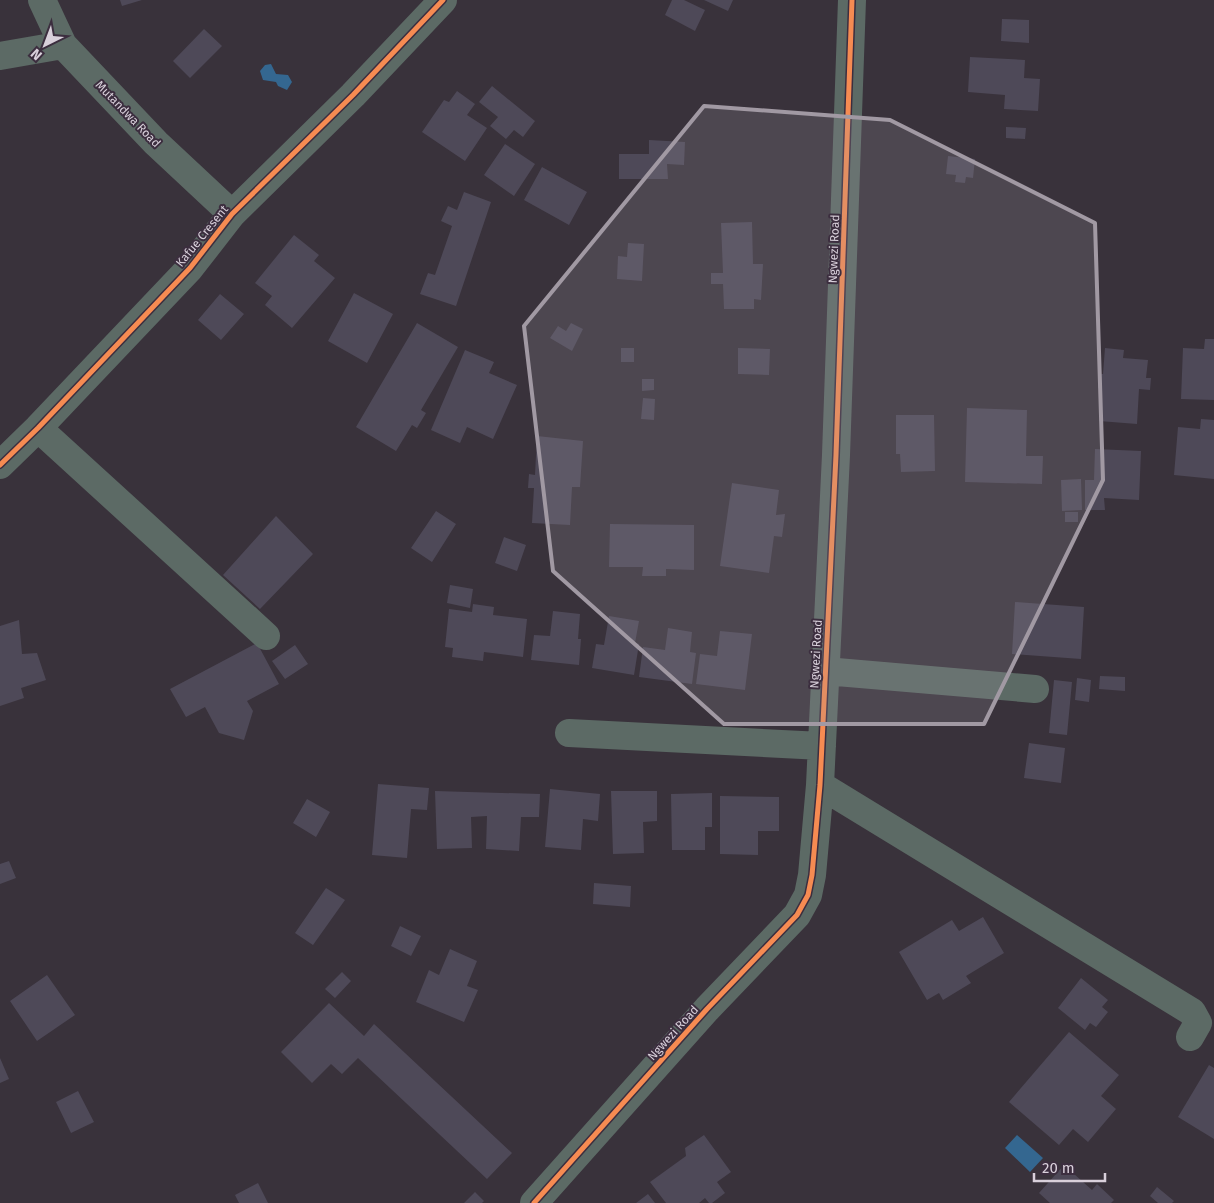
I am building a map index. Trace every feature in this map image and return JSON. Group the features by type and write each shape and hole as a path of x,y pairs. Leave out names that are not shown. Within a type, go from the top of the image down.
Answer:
{"street":[{"name":"Mutandwa Road","path":"42,0 63,45 156,143 232,214"},
{"name":"Kafue Cresent","path":"0,465 38,428 190,268 232,214 353,96 443,0"},
{"name":"Ngwezi Road","path":"534,1203 707,1009 797,915 808,896 812,875 822,746 837,425 852,0"},
{"path":"0,56 63,45"},
{"path":"38,428 266,636"},
{"path":"825,671 1035,689"},
{"path":"569,733 822,746"},
{"path":"820,785 1191,1024"}],"highlighted area":[{"path":"704,106 890,120 1095,223 1103,480 984,724 724,724 553,571 524,326"}],"water":[{"path":"271,64 276,74 288,75 292,82 287,90 278,86 276,82 263,80 260,71 265,65"},
{"path":"1017,1135 1043,1158 1030,1172 1005,1148"}],"building":[{"path":"120,0 142,0 122,6"},
{"path":"672,0 684,0 705,10 695,31 665,15"},
{"path":"704,0 733,0 728,11"},
{"path":"1002,19 1029,20 1029,43 1001,41"},
{"path":"204,29 222,46 190,78 173,61"},
{"path":"970,57 1025,60 1024,78 1040,79 1038,111 1004,109 1005,95 968,92"},
{"path":"492,86 535,121 523,137 514,130 506,139 490,126 498,117 479,102"},
{"path":"457,91 475,104 467,115 487,128 465,161 422,132 444,100 449,102"},
{"path":"1006,127 1026,128 1025,139 1006,138"},
{"path":"649,140 685,142 684,165 667,164 668,179 619,179 619,154 649,154"},
{"path":"505,144 535,164 514,196 484,175"},
{"path":"948,156 975,159 973,178 966,177 965,183 955,182 956,175 946,174"},
{"path":"542,167 587,192 569,225 524,200"},
{"path":"464,192 491,202 456,306 420,294 428,273 435,275 452,226 441,221 448,206 457,210"},
{"path":"752,222 753,264 763,264 761,300 754,299 754,309 724,309 723,284 711,284 711,273 723,273 721,223"},
{"path":"294,235 319,255 314,261 335,278 292,328 265,305 272,296 255,283"},
{"path":"628,243 644,244 642,281 617,279 618,256 627,257"},
{"path":"354,293 393,314 367,363 328,341"},
{"path":"220,294 244,314 221,340 198,320"},
{"path":"417,323 458,347 421,410 426,413 417,428 412,425 396,451 356,427"},
{"path":"571,323 583,329 572,351 550,338 558,326 566,331"},
{"path":"1205,339 1214,339 1214,400 1181,399 1183,348 1204,349"},
{"path":"621,348 634,348 634,362 621,362"},
{"path":"738,348 770,349 769,375 738,374"},
{"path":"1105,348 1124,350 1123,358 1148,360 1146,378 1151,378 1150,390 1139,389 1137,424 1099,421 1102,388 1098,388 1098,374 1103,374"},
{"path":"465,350 494,362 489,373 517,385 493,439 467,427 460,443 431,430"},
{"path":"642,379 654,379 654,390 642,391"},
{"path":"643,398 655,399 654,420 641,419"},
{"path":"967,408 1027,410 1026,456 1043,456 1042,484 965,482"},
{"path":"896,415 934,415 935,471 901,472 900,454 896,454"},
{"path":"1201,419 1214,420 1214,479 1174,475 1178,427 1200,429"},
{"path":"537,436 583,441 580,487 572,487 570,525 532,523 534,488 528,488 529,474 535,475"},
{"path":"1095,449 1141,451 1139,500 1104,498 1105,510 1085,510 1085,480 1094,480"},
{"path":"1081,479 1082,510 1062,511 1061,480"},
{"path":"732,483 779,490 776,515 785,514 782,537 774,536 769,573 720,566"},
{"path":"436,511 456,524 432,562 411,548"},
{"path":"1065,512 1078,512 1078,522 1065,522"},
{"path":"276,516 313,554 260,609 223,575"},
{"path":"610,524 694,525 694,570 666,569 666,576 642,576 643,567 609,567"},
{"path":"504,537 526,545 517,571 495,563"},
{"path":"450,585 473,589 470,608 447,603"},
{"path":"1015,602 1084,607 1081,659 1012,654"},
{"path":"473,604 494,607 493,615 527,619 523,657 484,652 483,661 452,657 453,648 445,647 449,609 472,612"},
{"path":"553,611 580,614 578,639 581,639 579,665 531,660 534,635 550,636"},
{"path":"609,616 639,621 635,643 639,644 634,675 592,668 596,644 604,645"},
{"path":"19,620 22,654 37,653 46,680 21,688 24,698 0,706 0,626"},
{"path":"668,628 692,632 690,652 696,653 692,684 639,677 643,647 665,650"},
{"path":"720,631 752,634 745,690 696,684 700,654 717,656"},
{"path":"257,643 279,684 247,701 253,711 244,740 219,733 205,707 186,717 170,689"},
{"path":"295,645 308,664 285,679 272,661"},
{"path":"1100,676 1125,677 1125,691 1099,689"},
{"path":"1077,678 1091,680 1089,702 1075,700"},
{"path":"1054,680 1072,682 1067,735 1049,733"},
{"path":"1029,743 1065,748 1061,783 1024,778"},
{"path":"378,784 429,788 427,810 411,809 407,858 372,855"},
{"path":"550,789 600,794 598,821 583,819 581,850 545,847"},
{"path":"435,791 540,794 539,817 521,817 519,851 486,849 487,816 471,817 472,848 437,849"},
{"path":"611,791 657,791 657,821 643,822 644,853 613,854"},
{"path":"712,793 712,827 705,827 705,850 672,850 671,794"},
{"path":"720,796 779,797 779,831 758,831 758,855 720,854"},
{"path":"307,799 330,812 316,837 293,823"},
{"path":"9,861 16,878 0,884 0,864"},
{"path":"594,883 631,886 630,907 593,904"},
{"path":"326,888 345,900 313,945 295,933"},
{"path":"983,917 1004,953 966,976 971,983 943,1000 939,993 927,1000 899,952 952,920 959,931"},
{"path":"400,926 421,936 411,956 391,946"},
{"path":"450,949 477,961 467,986 478,990 464,1022 416,1002 429,970 439,975"},
{"path":"342,972 351,981 335,998 325,989"},
{"path":"47,975 75,1015 37,1041 10,1001"},
{"path":"1081,978 1108,1000 1102,1007 1108,1012 1096,1027 1090,1023 1085,1030 1058,1008"},
{"path":"329,1003 364,1036 374,1024 512,1153 487,1179 358,1058 342,1074 331,1064 312,1083 281,1052"},
{"path":"1069,1032 1119,1075 1101,1096 1116,1109 1088,1142 1073,1129 1059,1145 1009,1102"},
{"path":"0,1058 9,1079 0,1083"},
{"path":"1209,1065 1214,1068 1214,1139 1178,1117"},
{"path":"78,1091 94,1122 71,1133 56,1102"},
{"path":"704,1135 731,1172 717,1182 725,1193 712,1203 709,1203 705,1198 699,1203 666,1203 650,1182 686,1156 685,1148"},
{"path":"1064,1165 1092,1190 1097,1184 1114,1200 1111,1203 1050,1203 1039,1193"},
{"path":"258,1183 268,1203 239,1203 235,1195"},
{"path":"1157,1187 1174,1201 1172,1203 1158,1203 1150,1196"},
{"path":"475,1192 484,1201 482,1203 464,1203"},
{"path":"648,1194 655,1203 636,1203"}],"cycle path":[{"path":"0,465 38,428 190,268 232,214 353,95 443,0"},
{"path":"534,1203 707,1009 797,915 808,895 812,875 820,785 836,455 852,0"}]}
